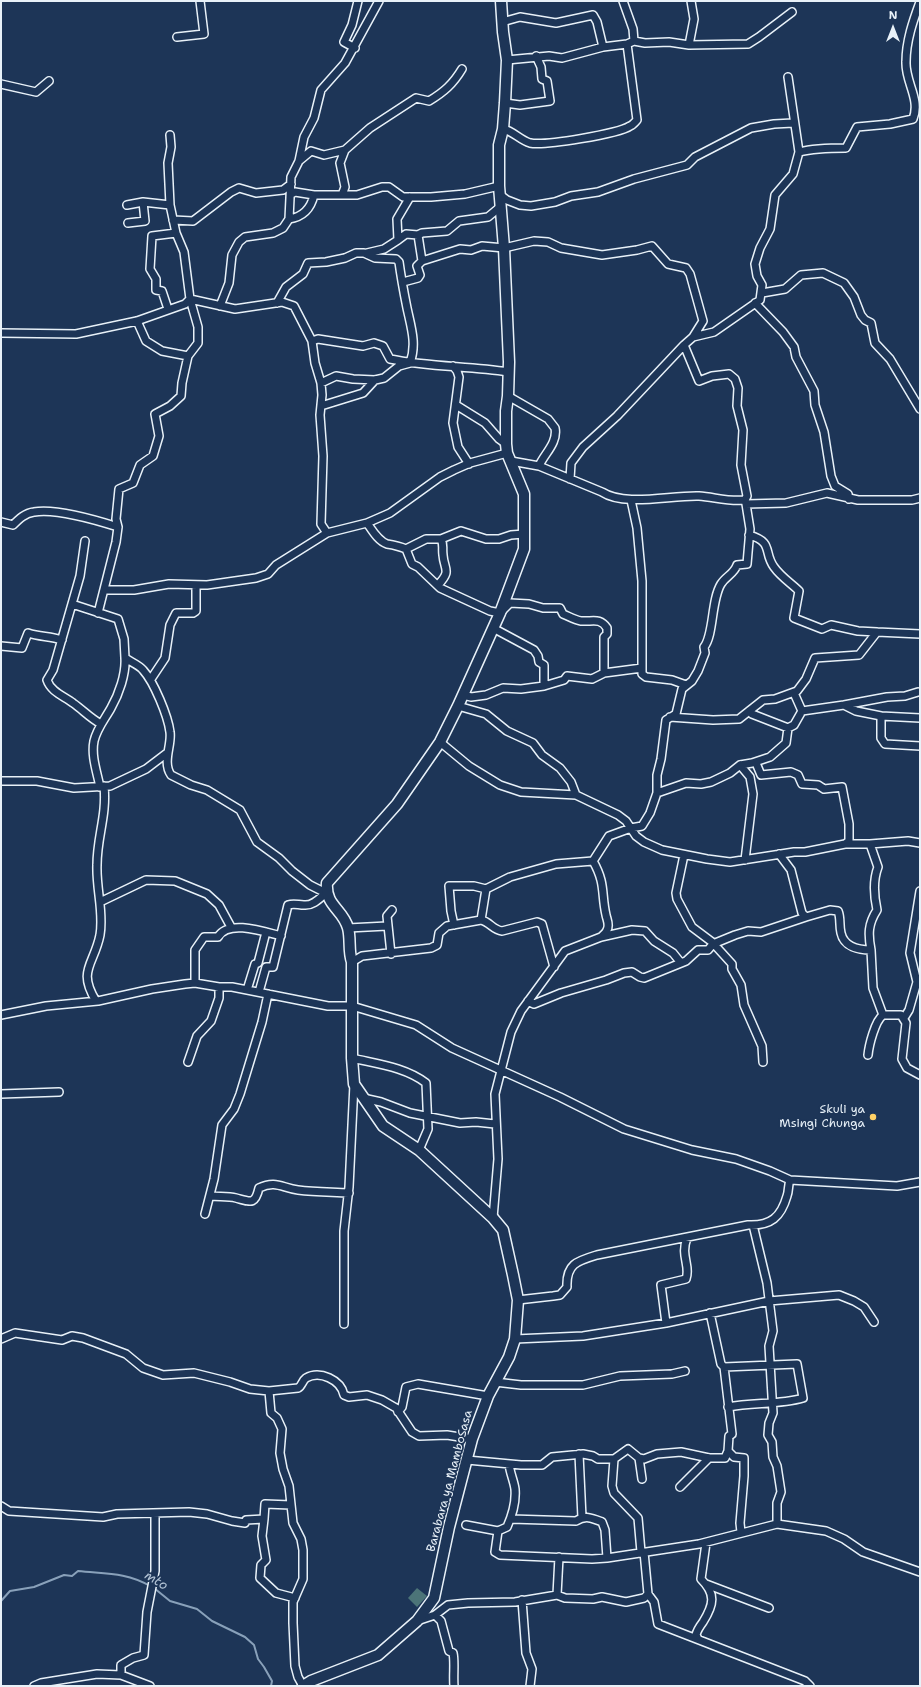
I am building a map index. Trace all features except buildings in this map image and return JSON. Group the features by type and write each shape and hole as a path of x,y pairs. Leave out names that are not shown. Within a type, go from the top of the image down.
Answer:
{"street":[{"path":"177,37 204,34 200,1"},
{"path":"354,48 344,42 352,25 358,1"},
{"path":"220,306 229,283 232,255 239,242 245,237 273,233 283,228 289,219 292,177 299,161 304,137 314,118 321,90 345,64 379,1"},
{"path":"501,1 507,60 506,103 503,129 499,145 499,190 504,248 508,372 508,396 506,411 508,453"},
{"path":"623,1 633,29 634,41"},
{"path":"689,45 694,18 691,1"},
{"path":"799,152 808,150 821,151 846,148 857,127 890,124 913,119 916,112 915,99 906,62 911,24 920,2"},
{"path":"507,60 536,56 562,58 603,47 627,44 634,41 645,43 669,42 689,45 748,44 792,12"},
{"path":"502,22 520,17 556,23 593,15 597,22 603,47"},
{"path":"503,129 509,130 525,141 548,144 616,132 630,126 637,120 627,44"},
{"path":"506,103 520,105 550,101 547,81 542,79 541,67 536,56"},
{"path":"342,195 345,187 340,163 345,150 370,128 416,98 429,101 447,89 454,82 462,69"},
{"path":"693,337 714,332 760,300 762,285 755,270 755,264 760,248 770,229 775,195 793,174 799,152 793,123 792,96 788,77"},
{"path":"1,84 36,92 49,81"},
{"path":"499,190 507,200 520,205 531,206 555,202 571,196 598,192 634,179 687,165 695,157 751,128 774,124 793,123"},
{"path":"98,613 118,526 116,519 120,490 133,483 140,465 153,456 159,436 155,414 170,406 181,396 182,383 188,356 198,342 198,327 190,299 184,252 176,233 170,205 168,170 170,135"},
{"path":"299,161 311,151 324,155 345,150"},
{"path":"173,220 193,221 231,192 239,188 256,193 283,190 291,184"},
{"path":"291,194 295,192 302,192 314,195 357,195 382,187 389,187 399,196 410,197 465,194 499,190"},
{"path":"289,219 297,218 306,211 312,205 314,195"},
{"path":"398,240 396,228 397,219 410,197"},
{"path":"127,205 143,202 170,205"},
{"path":"128,223 145,221 143,202"},
{"path":"277,302 286,287 303,274 308,263 345,258 356,253 367,253 384,249 406,234 418,235 422,233 447,231 459,221 488,217 500,207"},
{"path":"168,309 162,291 156,290 156,278 150,269 152,252 151,240 152,236 176,233"},
{"path":"418,235 422,261"},
{"path":"403,282 418,278 420,276 417,266 422,261 460,249 471,250 482,246 504,248 534,241 548,242 561,248 602,255 637,250 652,246 668,264 686,268 690,274 703,321 693,337 617,416 583,447 571,463 570,479"},
{"path":"367,253 375,258 396,259 399,262 413,330 412,357 410,363"},
{"path":"762,293 785,289 801,275 823,273 844,283 854,297 861,315 865,320 871,323 875,343 890,359 920,409"},
{"path":"190,299 235,309 277,302 287,302 294,306 312,341 315,363 321,383 323,456 321,524 328,533"},
{"path":"1,333 76,334 137,321 185,304 190,299"},
{"path":"755,303 783,332 794,347 796,357 814,391 815,405 824,432 831,476 835,486 848,494 849,499"},
{"path":"137,321 146,341 162,351 188,356"},
{"path":"312,341 318,339 363,346 374,343 383,346 390,359 410,363 508,372"},
{"path":"593,861 609,836 631,828 642,826 650,813 657,793 657,775 661,759 666,720 676,714 682,689 692,681 703,658 717,594 721,583 735,572 738,565 747,564 749,535 746,502 747,496 741,465 743,430 736,406 738,388 735,379 729,374 712,376 699,381 684,345"},
{"path":"321,383 336,376 353,379 375,380 384,378 399,366 410,363"},
{"path":"453,366 459,377 453,423 458,447 470,464"},
{"path":"321,406 363,393 375,380"},
{"path":"508,396 548,419 555,428 553,441 547,456 539,466"},
{"path":"259,992 266,967 273,966 288,905 292,904 305,906 313,904 326,893 327,883 394,808 440,742 500,613 524,549 524,494 508,453 499,439 485,424 456,405"},
{"path":"104,590 134,590 170,584 207,585 256,578 268,574 276,566 328,533 367,523 390,513 440,477 470,464 508,453 611,498 631,500 699,496 746,502 786,503 827,493 849,499 904,500 920,498"},
{"path":"631,500 637,528 642,581 642,674 646,677 672,680 686,685"},
{"path":"1,522 13,525 24,515 34,512 71,515 118,526"},
{"path":"367,523 376,535 385,543 398,545 406,549 412,564 418,567 438,585 490,611 500,613"},
{"path":"406,549 426,539 441,539 461,531 486,539 499,540 511,535 524,534"},
{"path":"749,535 758,537 764,542 772,566 799,591 794,618 822,629 831,625 858,631 920,634"},
{"path":"438,585 446,571 443,554 444,547 441,539"},
{"path":"85,541 80,576 53,670 48,676 49,684 52,689 75,704 89,717 101,724"},
{"path":"151,679 165,658 170,625 176,613 196,611 196,585"},
{"path":"500,613 510,603 516,602 543,608 560,608 562,614 581,621 595,619 600,621 607,628 607,634 604,637 604,673"},
{"path":"72,604 118,619 124,639 126,666 112,707 96,732 93,754 106,804 97,863 100,902 100,934 86,976 88,988 96,1001"},
{"path":"493,628 513,637 521,644 534,650 538,656 539,662 544,666 544,686"},
{"path":"670,717 730,720 739,718 763,700 775,699 794,693 806,679 815,658 859,654 876,632"},
{"path":"1,646 22,648 28,633 40,637 46,635 62,640"},
{"path":"125,658 142,668 151,679 158,694 170,733 167,753 169,772 192,785 208,790 240,810 257,842 269,850 298,876 326,893 331,903 344,918 348,928 350,957 352,962 352,1058 354,1084 349,1193 344,1231 344,1324"},
{"path":"463,695 471,697 486,695 503,688 521,689 544,686 564,680 567,676 592,679 604,673 642,668"},
{"path":"794,693 802,711"},
{"path":"802,711 920,693"},
{"path":"844,705 856,711 882,716 920,718"},
{"path":"458,706 486,714 507,731 533,743 542,755 560,768 571,782 576,795"},
{"path":"749,711 752,714 788,728 794,725 802,711"},
{"path":"882,716 882,742 885,744 909,747 920,746"},
{"path":"657,793 686,783 701,784 711,782 730,773 740,765 770,758 786,743 788,728"},
{"path":"440,742 469,766 500,785 521,792 576,795 618,815 631,828 636,836 644,842 662,850 684,855 730,862 779,854 805,852 845,844 908,841 920,843"},
{"path":"1,781 37,781 74,788 110,786 146,769 167,753"},
{"path":"756,762 762,775 791,772 798,775 802,784 818,785 824,789 842,787 849,824 849,841 845,844"},
{"path":"740,765 750,777 754,794 745,860"},
{"path":"870,844 878,867 876,873 875,893 877,910 871,919 868,931 871,950 873,988 883,1015"},
{"path":"779,854 791,870 799,905 802,914 806,917"},
{"path":"684,855 676,893 677,899 692,927 713,944 720,953 730,960 739,979 744,1005 762,1046 763,1062"},
{"path":"454,924 451,911 449,886 474,886 486,889 510,877 556,864 593,861"},
{"path":"593,861 599,871 604,887 608,922 607,930 601,937"},
{"path":"100,902 146,880 175,881 207,894 219,905 231,928"},
{"path":"481,920 486,889"},
{"path":"904,1018 909,1010 917,982 910,953 920,891"},
{"path":"391,954 387,916 392,910"},
{"path":"528,1001 534,1004 538,1003 561,993 606,980 624,973 632,972 644,978 691,958 698,950 708,950 713,944 741,933 755,930 761,932 830,910 838,910 843,938 852,948 858,950 871,950"},
{"path":"352,962 362,956 391,954 437,945 439,933 448,926 481,920 488,921 497,930 502,931 537,922 542,924 554,967"},
{"path":"348,928 388,926"},
{"path":"195,983 195,950 204,937 218,937 220,933 231,928 266,932 281,936"},
{"path":"493,1218 498,1159 495,1124 495,1094 510,1032 528,1001 565,951 601,937 632,930 645,931 654,941 673,953 681,963"},
{"path":"247,990 255,964 258,963 266,932"},
{"path":"1,1015 46,1006 96,1001 152,989 195,983 219,987 232,987 328,1006 352,1006 416,1026 452,1048 624,1128 692,1150 736,1159 790,1180 897,1186 920,1182"},
{"path":"188,1062 197,1036 210,1021 219,998 219,987"},
{"path":"205,1214 210,1196 222,1125 234,1109 240,1094 262,1022 268,994"},
{"path":"868,1055 869,1044 879,1018 883,1015 901,1015 906,1023 902,1059 907,1068 920,1074"},
{"path":"352,1058 393,1067 419,1078 426,1083 428,1129 419,1150"},
{"name":"Barabara ya MamboSasa","path":"303,1686 311,1681 378,1655 417,1621 434,1598 449,1526 472,1439 488,1396 509,1357 515,1339 518,1300 503,1230 493,1218 419,1150 383,1126 354,1084"},
{"path":"1,1094 59,1092"},
{"path":"363,1098 381,1102 410,1113 460,1123 476,1122 495,1124"},
{"path":"518,1300 560,1295 567,1288 567,1276 576,1262 597,1255 766,1223 777,1218 786,1198 790,1180"},
{"path":"210,1196 237,1198 248,1202 254,1200 257,1196 259,1188 268,1184 275,1184 298,1190 349,1193"},
{"path":"753,1225 768,1283 773,1331 769,1346 773,1413 769,1423 768,1435 772,1442 773,1457 777,1466 781,1492 777,1503 778,1524"},
{"path":"666,1323 661,1285 686,1278 688,1274 683,1248 687,1238"},
{"path":"515,1339 583,1336 666,1323 770,1301 839,1295 864,1307 874,1322"},
{"path":"639,1458 681,1452 709,1458 725,1458 728,1452 729,1436 732,1434 724,1368 721,1364 710,1313"},
{"path":"1,1339 15,1333 62,1340 72,1336 83,1338 126,1354 143,1368 163,1375 194,1373 230,1382 250,1389 269,1391 298,1388 304,1379 314,1376 333,1379 342,1386 344,1395 349,1397 367,1395 382,1400 398,1412 412,1432 419,1436 447,1435 472,1439"},
{"path":"724,1368 770,1364 797,1364 803,1398 794,1401 728,1407"},
{"path":"495,1382 521,1385 583,1385 620,1376 672,1374 686,1371"},
{"path":"398,1412 402,1408 406,1387 418,1384 488,1396"},
{"path":"269,1391 271,1413 277,1418 282,1429 280,1453 283,1469 289,1486 293,1523 301,1539 303,1579 295,1598 292,1623 295,1666 298,1677 303,1686"},
{"path":"467,1460 542,1465 552,1457 579,1454 593,1456 598,1460 614,1459 628,1449 639,1458 642,1479"},
{"path":"728,1452 734,1457 744,1458 740,1524 741,1532"},
{"path":"579,1454 582,1518"},
{"path":"680,1487 709,1458"},
{"path":"614,1459 612,1486 614,1494 638,1518 648,1594 654,1602 658,1624 805,1681 810,1686"},
{"path":"466,1525 498,1531 507,1527 511,1519 515,1489 510,1475 509,1464"},
{"path":"291,1505 265,1504 262,1536 266,1560 261,1565 260,1578 276,1593 295,1598"},
{"path":"1,1506 9,1511 103,1517 117,1514 195,1513 245,1523 246,1520 264,1519"},
{"path":"121,1675 121,1665 144,1654 147,1612 155,1571 155,1513"},
{"path":"511,1519 576,1521 582,1518 591,1517 602,1522 606,1530 607,1558"},
{"path":"498,1531 495,1552 500,1554 607,1558 706,1543 741,1532 778,1524 826,1531 844,1539 863,1552 920,1572"},
{"path":"698,1639 696,1636 696,1631 711,1609 712,1598 709,1587 701,1579 706,1543"},
{"path":"557,1595 559,1557"},
{"path":"706,1584 769,1608"},
{"path":"417,1621 435,1615 448,1606 468,1603 515,1602 557,1595 564,1598 593,1599 602,1597 626,1602 644,1598 648,1594"},
{"path":"522,1600 526,1653 532,1669 530,1686"},
{"path":"435,1615 441,1622 449,1651 452,1653 454,1659 452,1672 454,1686"},
{"path":"34,1686 41,1682 97,1674 121,1675 150,1686"}],"green space":[{"path":"417,1588 427,1596 417,1607 408,1598"}],"waterway":[{"name":"mto","path":"1,1601 10,1591 34,1587 64,1575 72,1576 78,1571 124,1576 141,1581 150,1586"},
{"name":"mto","path":"154,1588 170,1601 197,1609 212,1621 245,1637 254,1645 258,1659 272,1681 271,1686"}],"place":[{"name":"Skuli ya Msingi Chunga","path":"873,1117"}]}
